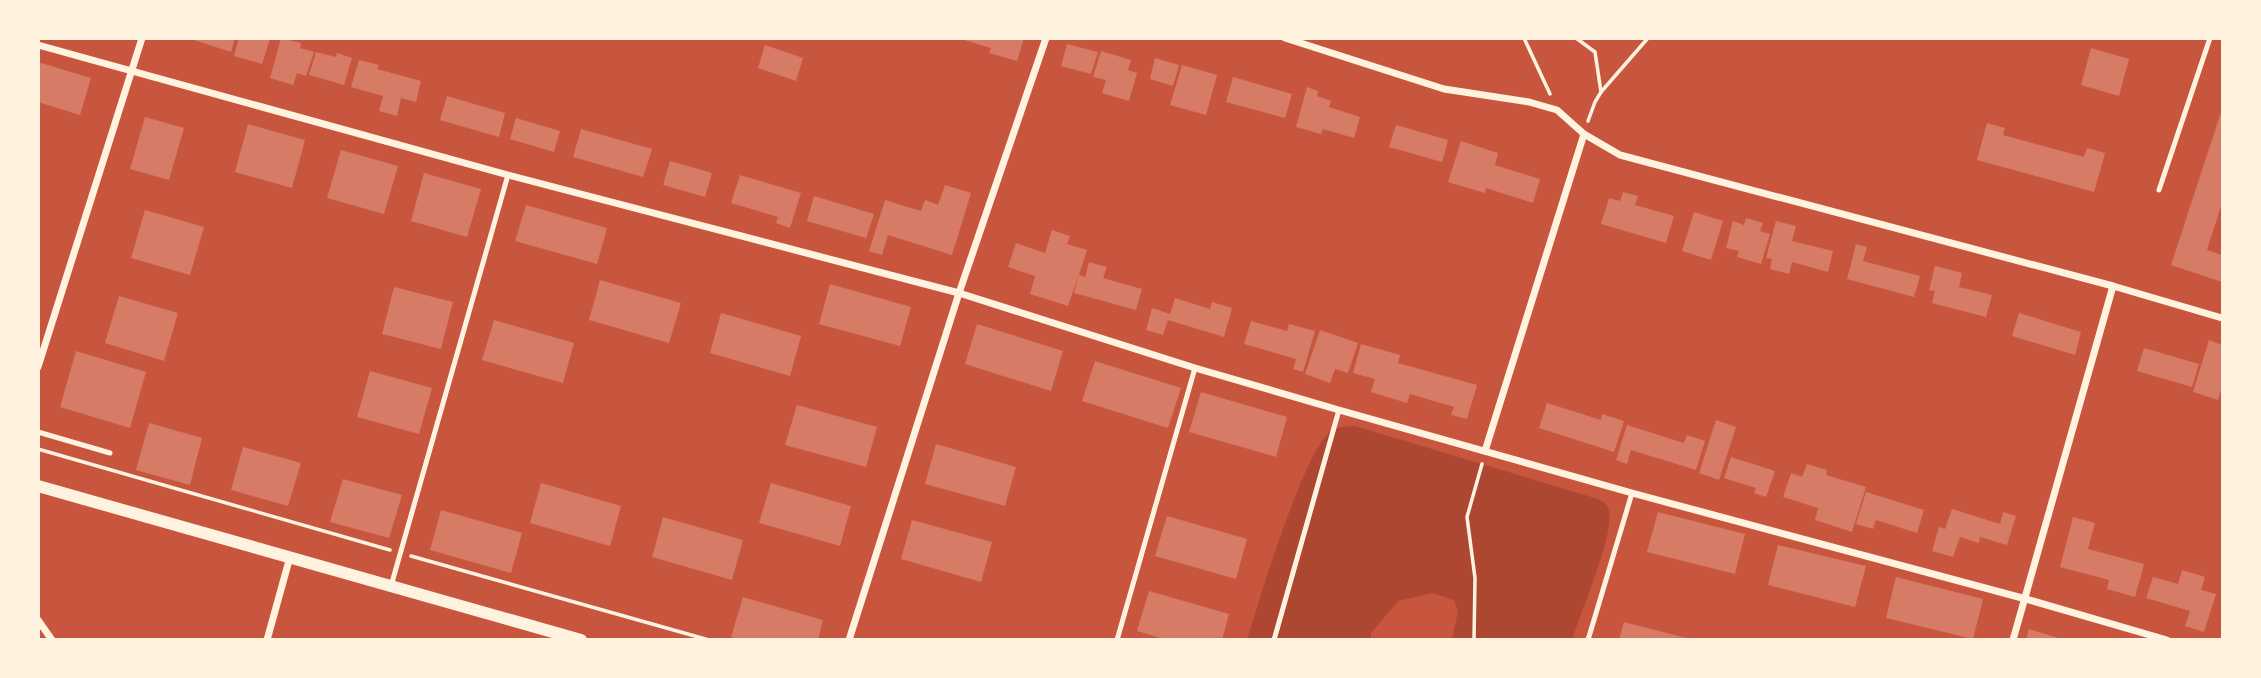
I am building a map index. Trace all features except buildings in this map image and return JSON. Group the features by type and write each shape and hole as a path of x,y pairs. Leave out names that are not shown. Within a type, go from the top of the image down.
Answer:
{"street":[{"path":"38,367 142,38"},
{"path":"849,639 959,293 1046,38"},
{"path":"1285,38 1444,89 1529,102 1557,110 1584,134 1620,155 2113,286 2222,318"},
{"path":"38,45 508,175 959,293 1195,368 1339,410 2167,639"},
{"path":"1485,451 1584,134"},
{"path":"2013,639 2113,286"},
{"path":"38,486 391,586 553,636 581,639"},
{"path":"267,639 290,557"},
{"path":"38,620 52,639"}],"lane":[{"path":"2159,190 2210,38"},
{"path":"391,586 508,175"},
{"path":"1117,639 1195,368"},
{"path":"1274,639 1339,410"},
{"path":"38,432 110,453"},
{"path":"1588,639 1632,493"}],"path":[{"path":"1524,38 1557,110"},
{"path":"1576,38 1595,52 1601,92"},
{"path":"1584,134 1601,92 1648,38"},
{"path":"38,449 390,550"},
{"path":"1474,639 1475,578 1467,517 1485,451"},
{"path":"416,558 709,639"}],"shaded area":[{"path":"1355,426 1598,499 1605,504 1610,516 1604,550 1573,639 1452,639 1458,611 1454,600 1432,593 1398,601 1371,633 1371,639 1247,640 1284,526 1310,462 1323,440 1334,429"}]}
